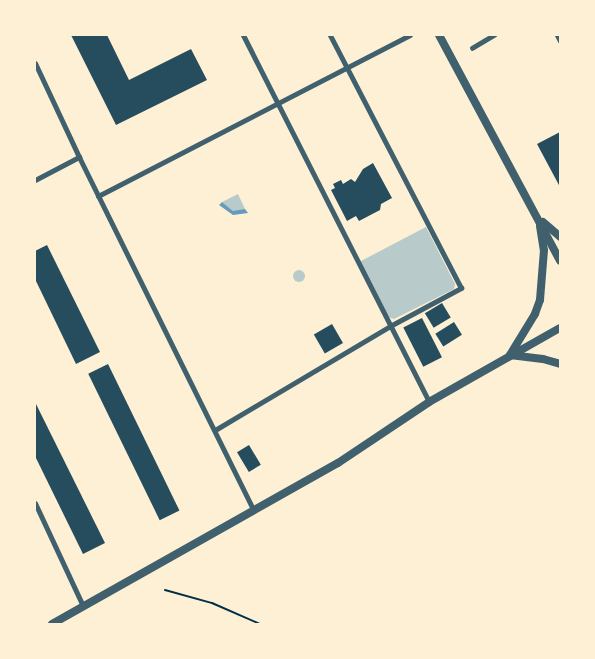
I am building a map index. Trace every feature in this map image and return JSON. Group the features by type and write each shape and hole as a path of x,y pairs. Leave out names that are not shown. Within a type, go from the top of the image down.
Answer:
{"street":[{"path":"243,35 430,402"},
{"path":"215,430 390,326 461,288 330,35"},
{"path":"98,196 410,35"},
{"path":"439,35 560,260"},
{"path":"472,48 494,35"},
{"path":"556,35 560,41"},
{"path":"35,62 78,157 254,511"},
{"path":"35,180 78,157"},
{"path":"540,220 560,237"},
{"path":"510,355 535,314 540,300 544,250 540,220"},
{"path":"52,624 338,463 430,402 560,328"},
{"path":"510,355 543,359 560,364"},
{"path":"35,503 83,606"}],"path":[{"path":"165,590 212,603 260,624"}],"shaded area":[{"path":"238,194 245,209 233,211 222,202"},
{"path":"426,227 455,284 454,289 394,319 388,317 359,262"},
{"path":"297,270 301,270 305,276 301,282 297,282 293,278 293,274"}],"water":[{"path":"222,202 233,211 245,209 248,213 233,215 219,205"}],"building":[{"path":"71,35 107,35 129,80 191,49 207,80 116,125"},
{"path":"560,132 560,187 537,144"},
{"path":"373,163 392,198 381,204 380,210 359,221 356,216 347,221 331,190 335,188 333,184 341,180 343,184 351,179 355,182 363,169"},
{"path":"47,245 100,352 76,364 35,279 35,251"},
{"path":"442,303 451,318 434,328 425,313"},
{"path":"422,318 442,357 423,367 403,328"},
{"path":"454,322 462,335 443,346 435,334"},
{"path":"332,324 343,343 325,354 314,334"},
{"path":"108,364 179,511 160,520 88,374"},
{"path":"35,402 105,543 83,554 35,456"},
{"path":"249,445 261,465 249,472 237,452"}]}
